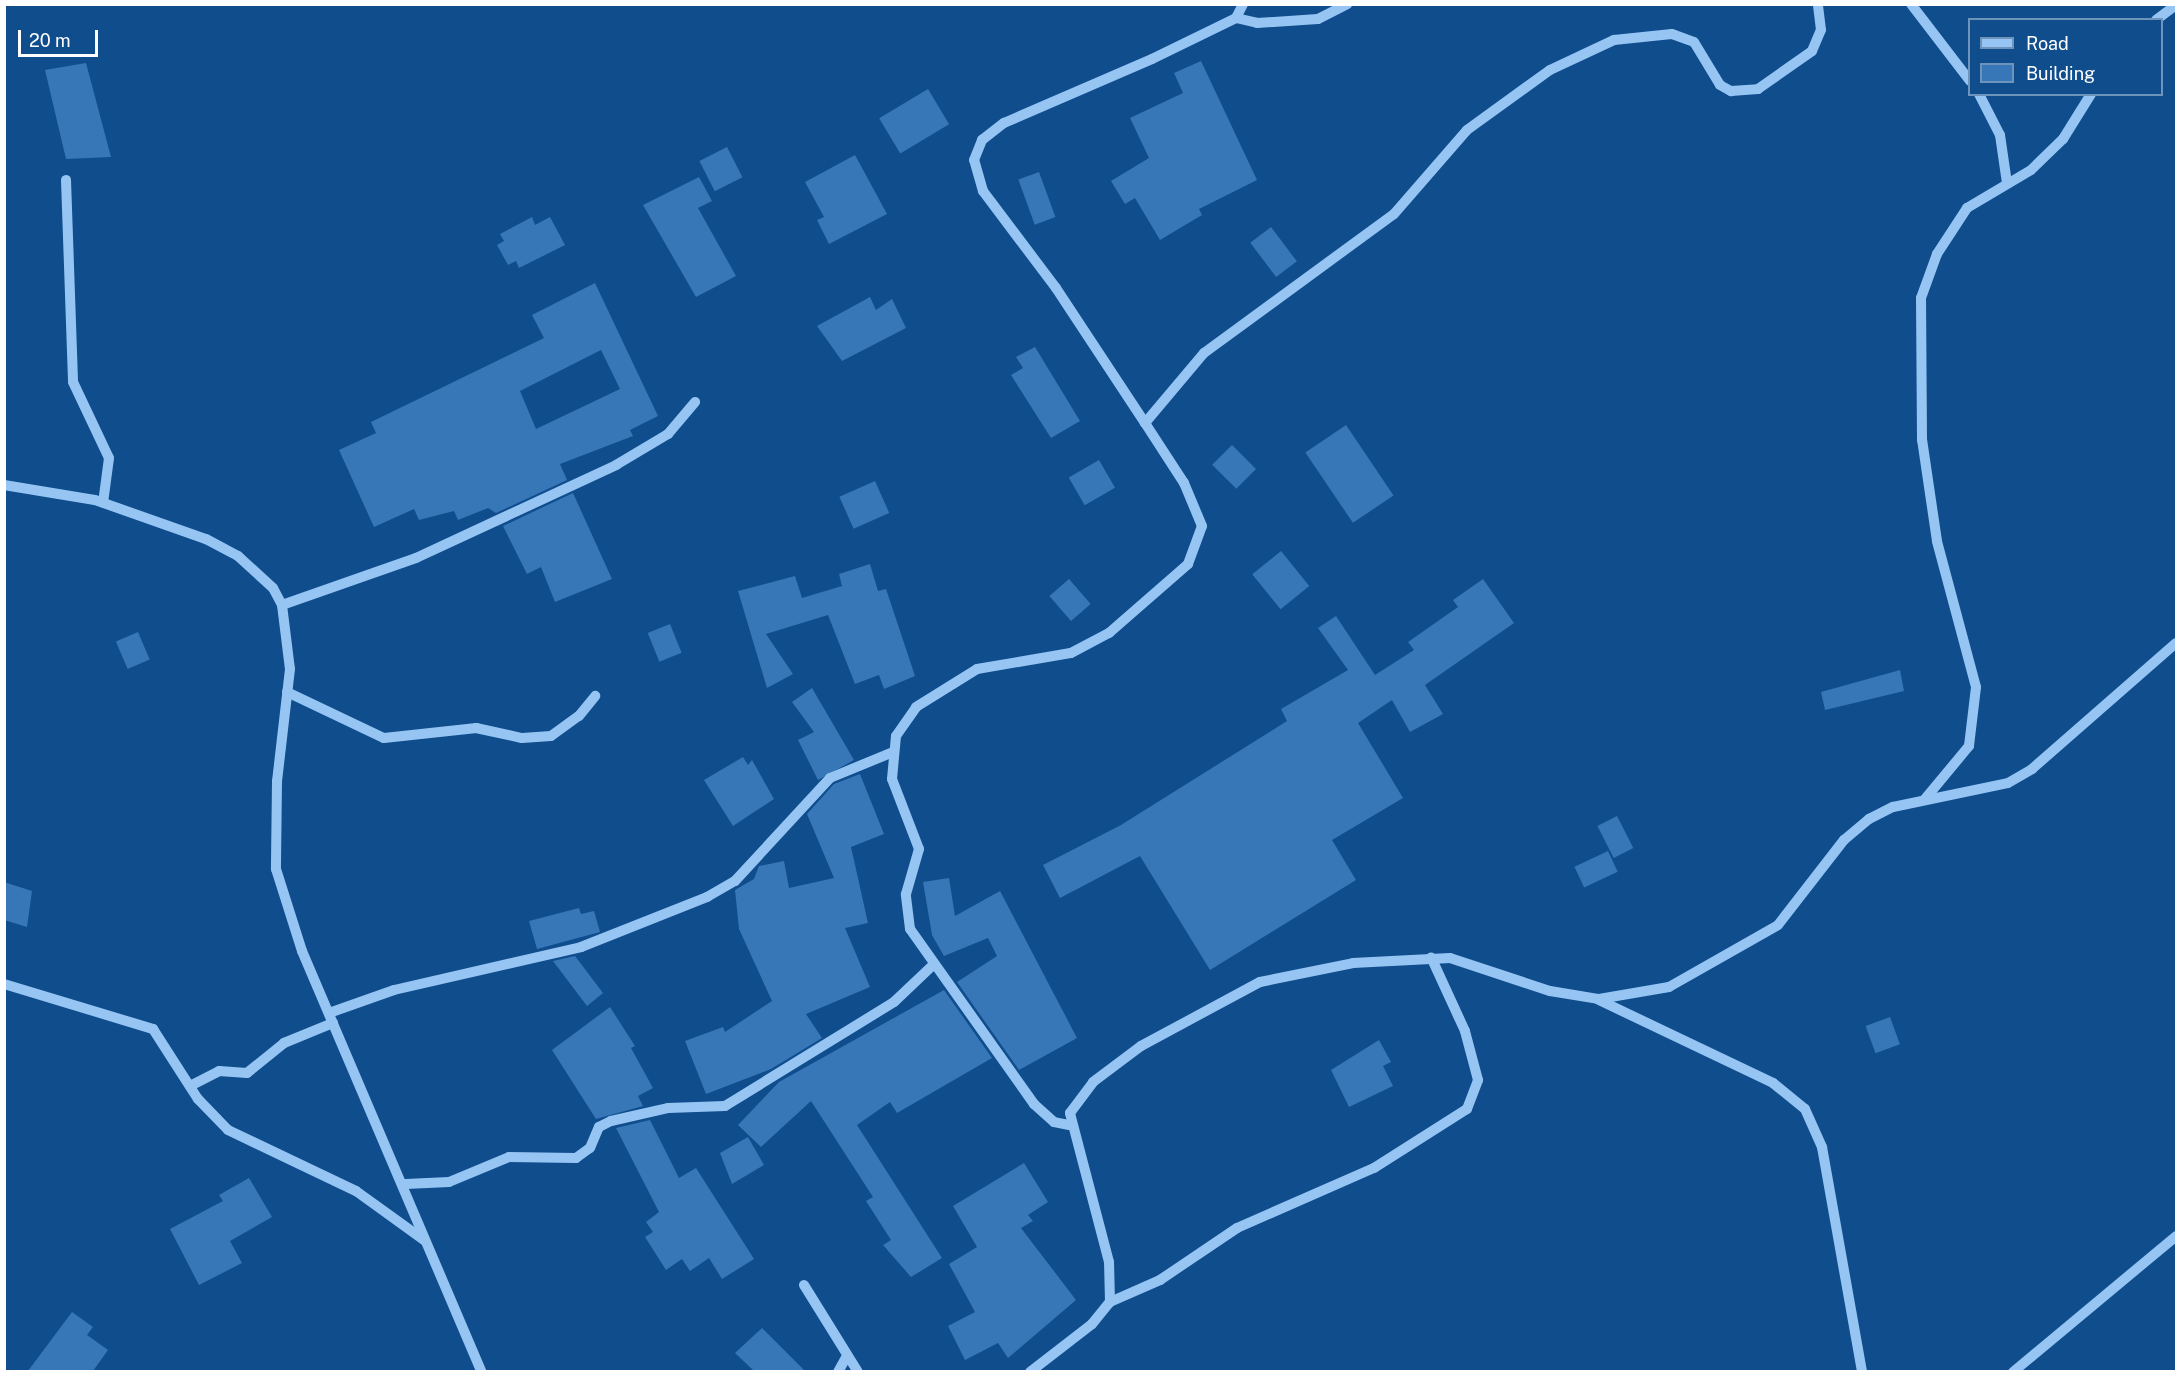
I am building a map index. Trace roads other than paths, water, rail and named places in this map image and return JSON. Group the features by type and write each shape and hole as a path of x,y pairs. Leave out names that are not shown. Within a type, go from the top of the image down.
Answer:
{"street":[{"path":"1236,18 1243,4"},
{"path":"1069,1125 1054,1122 1034,1104 933,965 906,918 906,894 919,849 892,779 893,752 904,720 940,689 999,662 1071,653 1094,642 1188,564 1200,536 1198,511 1056,288 983,191 974,160 982,140 1004,123 1236,18 1257,22 1318,19 1347,4"},
{"path":"1144,423 1204,353 1402,207 1467,130 1550,70 1614,40 1672,34 1694,42 1720,84 1731,91 1758,89 1812,51 1821,30 1818,4"},
{"path":"1911,4 1968,78"},
{"path":"2159,18 2176,5"},
{"path":"1980,96 2000,135 2007,183"},
{"path":"1925,799 1969,746 1976,687 1937,541 1922,440 1921,298 1937,254 1961,216 2007,183 2031,170 2063,139 2090,96"},
{"path":"66,180 73,382 109,458 104,503"},
{"path":"282,605 416,558 616,465 668,434 695,402"},
{"path":"4,485 104,503 163,522 238,556 273,588 282,605 289,630 287,692 277,781 276,869 331,1018 406,1184 425,1241 482,1371"},
{"path":"1599,999 1669,987 1763,937 1792,911 1844,840 1893,807 1925,799 1963,796 2032,769 2176,643"},
{"path":"287,692 384,738 477,728 522,738 551,736 595,696"},
{"path":"190,1086 219,1071 247,1072 284,1043 331,1018 394,990 581,947 707,897 735,881 830,777 893,752"},
{"path":"1030,1371 1092,1324 1110,1302 1160,1280 1237,1228 1374,1168 1467,1110 1478,1080 1465,1031 1431,957"},
{"path":"1110,1302 1109,1263 1069,1125 1079,1096 1093,1082 1141,1046 1260,982 1353,963 1431,957 1472,963 1550,992 1599,999 1773,1083 1806,1109 1820,1139 1862,1371"},
{"path":"406,1184 449,1182 509,1156 576,1158 590,1148 599,1127 611,1122 668,1108 725,1106 894,1002 933,965"},
{"path":"4,984 144,1023 162,1039 190,1086 240,1139 306,1164 425,1241"},
{"path":"2013,1371 2176,1236"},
{"path":"804,1285 858,1371"},
{"path":"838,1371 847,1356"}]}
